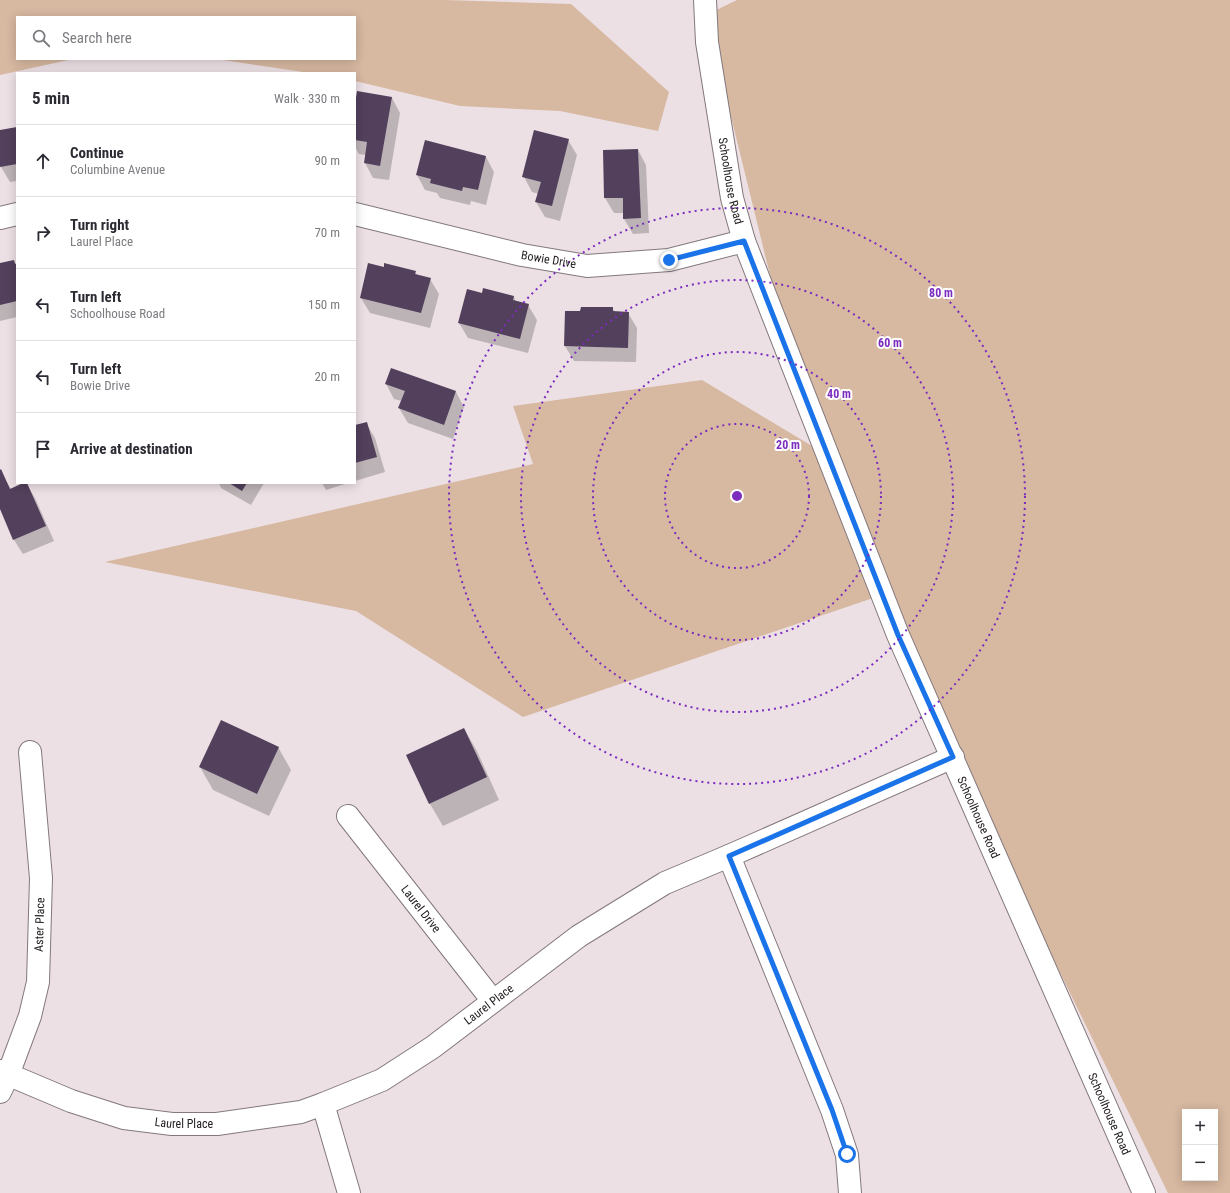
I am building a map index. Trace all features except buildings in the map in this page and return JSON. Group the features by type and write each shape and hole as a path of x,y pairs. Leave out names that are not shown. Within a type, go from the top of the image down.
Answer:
{"street":[{"name":"Schoolhouse Road","path":"705,0 707,42 732,198 744,241 898,635 1144,1193"},
{"path":"0,218 16,214"},
{"name":"Bowie Drive","path":"356,214 522,255 587,266 669,260 744,241"},
{"name":"Aster Place","path":"3,1079 30,1016 38,982 41,878 30,752"},
{"name":"Laurel Place","path":"3,1079 124,1118 172,1124 216,1124 301,1112 382,1080 433,1047 586,932 665,883 953,757"},
{"name":"Laurel Drive","path":"348,816 493,1001"},
{"path":"729,856 832,1110 847,1154 850,1193"},
{"path":"323,1104 349,1193"}],"shaded area":[{"path":"0,0 445,0 571,4 669,92 658,131 560,111 460,106 356,81 356,72 303,72 223,60 356,60 356,16 16,16 16,60 68,60 0,75"},
{"path":"737,0 1230,0 1230,1193 1168,1193 876,597 523,717 356,611 105,562 533,464 513,406 702,380 812,446 706,15"}],"route":[{"path":"669,260 744,241 898,635 953,757 729,856 832,1110 847,1154"}]}
